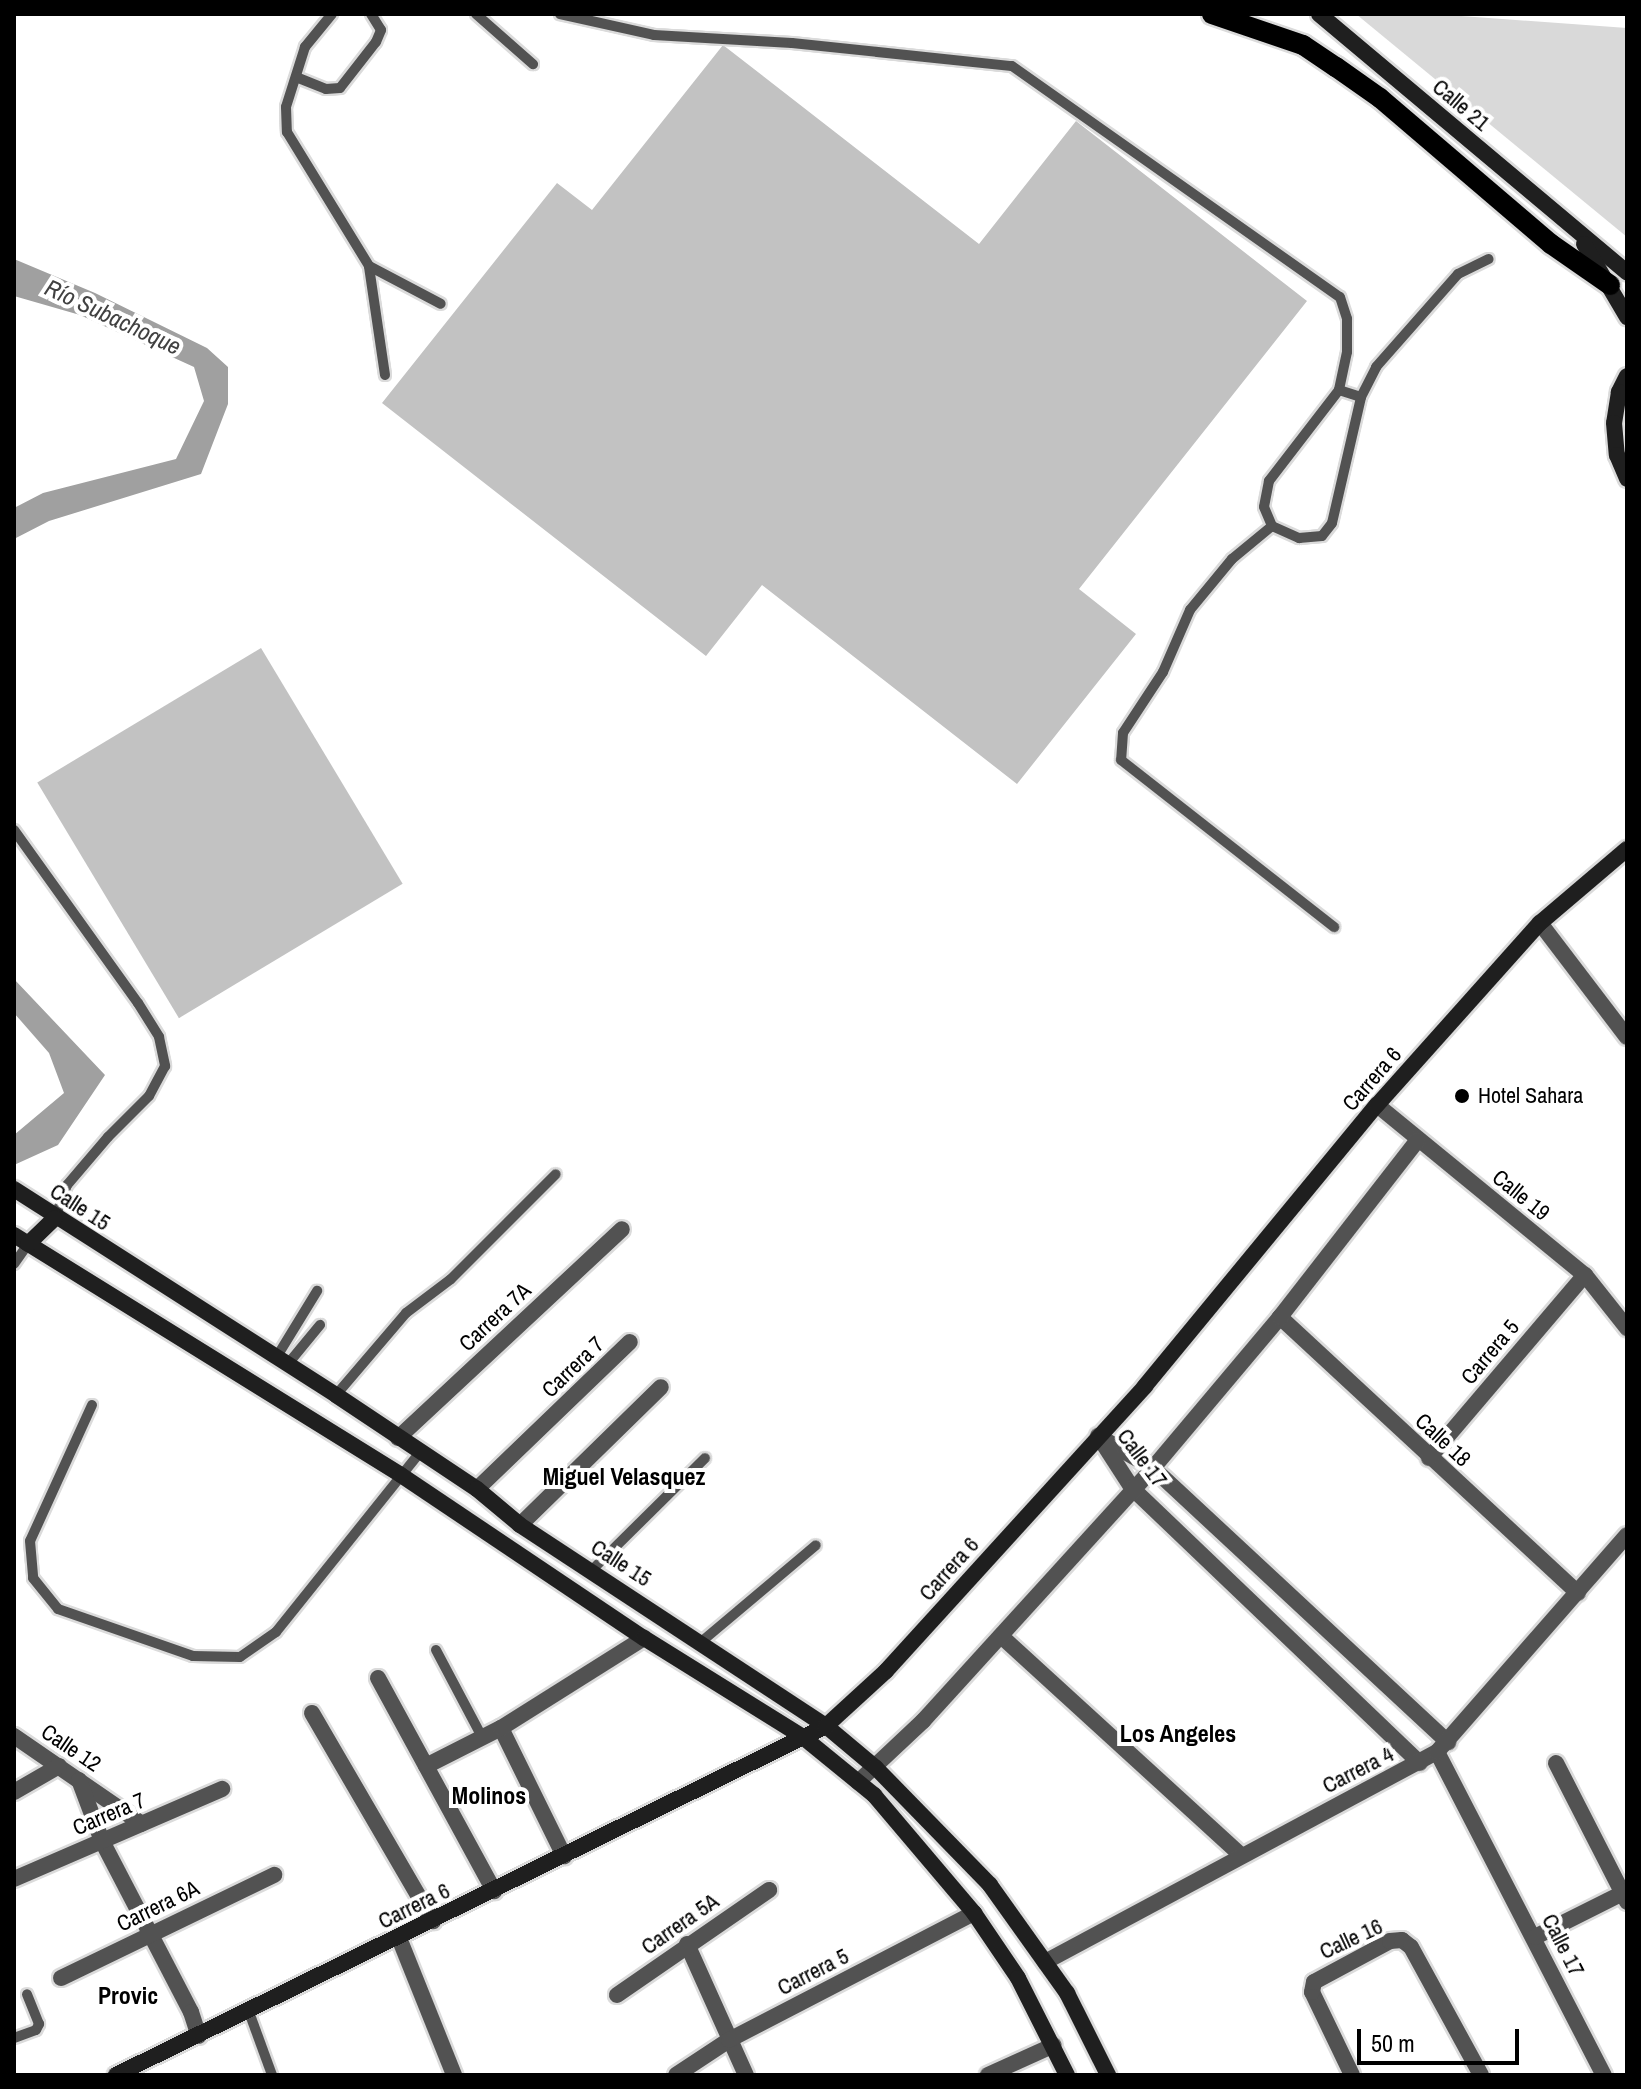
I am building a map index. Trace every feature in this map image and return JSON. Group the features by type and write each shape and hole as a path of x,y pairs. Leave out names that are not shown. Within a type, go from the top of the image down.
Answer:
{"main road":[{"path":"1212,14 1303,45 1336,67 1380,98 1551,244 1610,285"}],"street":[{"name":"Calle 21","path":"1319,14 1627,272"},
{"name":"Calle 21","path":"1574,229 1627,317"},
{"path":"1627,376 1619,392 1614,423 1617,455 1627,479"},
{"name":"Carrera 6","path":"116,2075 826,1726 886,1671 1145,1386 1377,1105 1540,923 1627,849"},
{"path":"1540,923 1627,1037"},
{"name":"Calle 19","path":"1377,1105 1585,1275 1627,1328"},
{"path":"858,1782 876,1768 1001,1636 1153,1468 1280,1317 1418,1140"},
{"name":"Calle 15","path":"14,1189 336,1395 477,1489 520,1525 826,1726 876,1768 990,1885 1067,1993 1108,2075"},
{"path":"55,1218 21,1239 401,1475 644,1638 803,1737 874,1795 974,1913 1018,1978 1067,2075"},
{"name":"Carrera 7A","path":"398,1438 622,1229"},
{"name":"Carrera 5","path":"1429,1458 1585,1275"},
{"name":"Calle 18","path":"1280,1317 1578,1593"},
{"name":"Carrera 7","path":"477,1489 630,1342"},
{"path":"520,1525 661,1387"},
{"name":"Calle 17","path":"1098,1436 1153,1468 1443,1747 1604,2075"},
{"name":"Calle 17","path":"1098,1436 1132,1488 1420,1763"},
{"name":"Carrera 4","path":"1045,1962 1241,1855 1420,1763 1443,1747 1627,1535"},
{"path":"1001,1636 1241,1855"},
{"path":"426,1766 501,1728 644,1638"},
{"path":"378,1678 494,1891"},
{"path":"312,1713 433,1921"},
{"path":"501,1728 564,1856"},
{"name":"Calle 12","path":"14,1736 142,1824"},
{"path":"1535,1937 1626,1896 1556,1763"},
{"path":"14,1792 59,1766"},
{"path":"79,1780 102,1841 152,1934 199,2036"},
{"name":"Carrera 7","path":"14,1879 222,1789"},
{"name":"Carrera 6A","path":"61,1978 274,1875"},
{"name":"Carrera 5A","path":"617,1995 769,1890"},
{"name":"Carrera 5","path":"676,2075 729,2040 974,1913"},
{"path":"399,1938 454,2075"},
{"name":"Calle 16","path":"1352,2075 1312,1992 1314,1982 1390,1941 1402,1940 1411,1947 1478,2074"},
{"path":"687,1944 746,2075"},
{"path":"988,2075 1054,2045"}],"lane":[{"path":"332,14 305,47 286,107 287,132 369,266 385,375"},
{"path":"296,77 326,89 340,88 376,42 381,30 371,14"},
{"path":"476,14 533,64"},
{"path":"560,14 654,35 792,43 1012,66 1340,297 1347,319 1347,352 1339,390 1269,481 1264,507 1272,526 1299,538 1322,536 1332,523 1361,397 1376,367 1458,274 1489,259"},
{"path":"369,266 441,304"},
{"path":"1339,390 1361,397"},
{"path":"1272,526 1232,559 1190,610 1163,672 1123,733 1121,760 1334,927"},
{"path":"14,830 138,1003 159,1037 165,1066 149,1096 67,1185 55,1218"},
{"path":"336,1395 406,1313 451,1279 556,1174"},
{"path":"14,1264 21,1239"},
{"path":"282,1362 317,1291"},
{"path":"282,1362 320,1325"},
{"path":"92,1405 30,1541 33,1578 58,1609 193,1656 240,1657 276,1632 420,1452"},
{"path":"592,1570 705,1458"},
{"path":"701,1642 816,1545"},
{"path":"436,1650 482,1737"},
{"path":"14,2038 36,2030 39,2024 27,1994"},
{"path":"249,2012 272,2075"}],"shaded area":[{"path":"1356,14 1434,14 1627,28 1627,237"}],"water":[{"name":"Río Subachoque","path":"14,259 95,293 207,348 228,367 228,404 201,474 49,521 14,539 14,508 43,493 176,459 204,401 194,367 80,315 14,296"},
{"path":"14,979 105,1075 58,1145 14,1165 14,1135 64,1093 49,1053 14,1013"}],"building":[{"path":"723,45 979,244 1076,121 1307,301 1079,589 1136,634 1017,784 762,585 706,656 382,403 557,183 592,210"},
{"path":"261,648 403,884 179,1018 37,782"}],"place":[{"name":"Hotel Sahara","path":"1462,1096"}],"district":[{"name":"Miguel Velasquez","path":"624,1477"},
{"name":"Los Angeles","path":"1178,1734"},
{"name":"Molinos","path":"489,1796"},
{"name":"Provic","path":"128,1996"}]}
